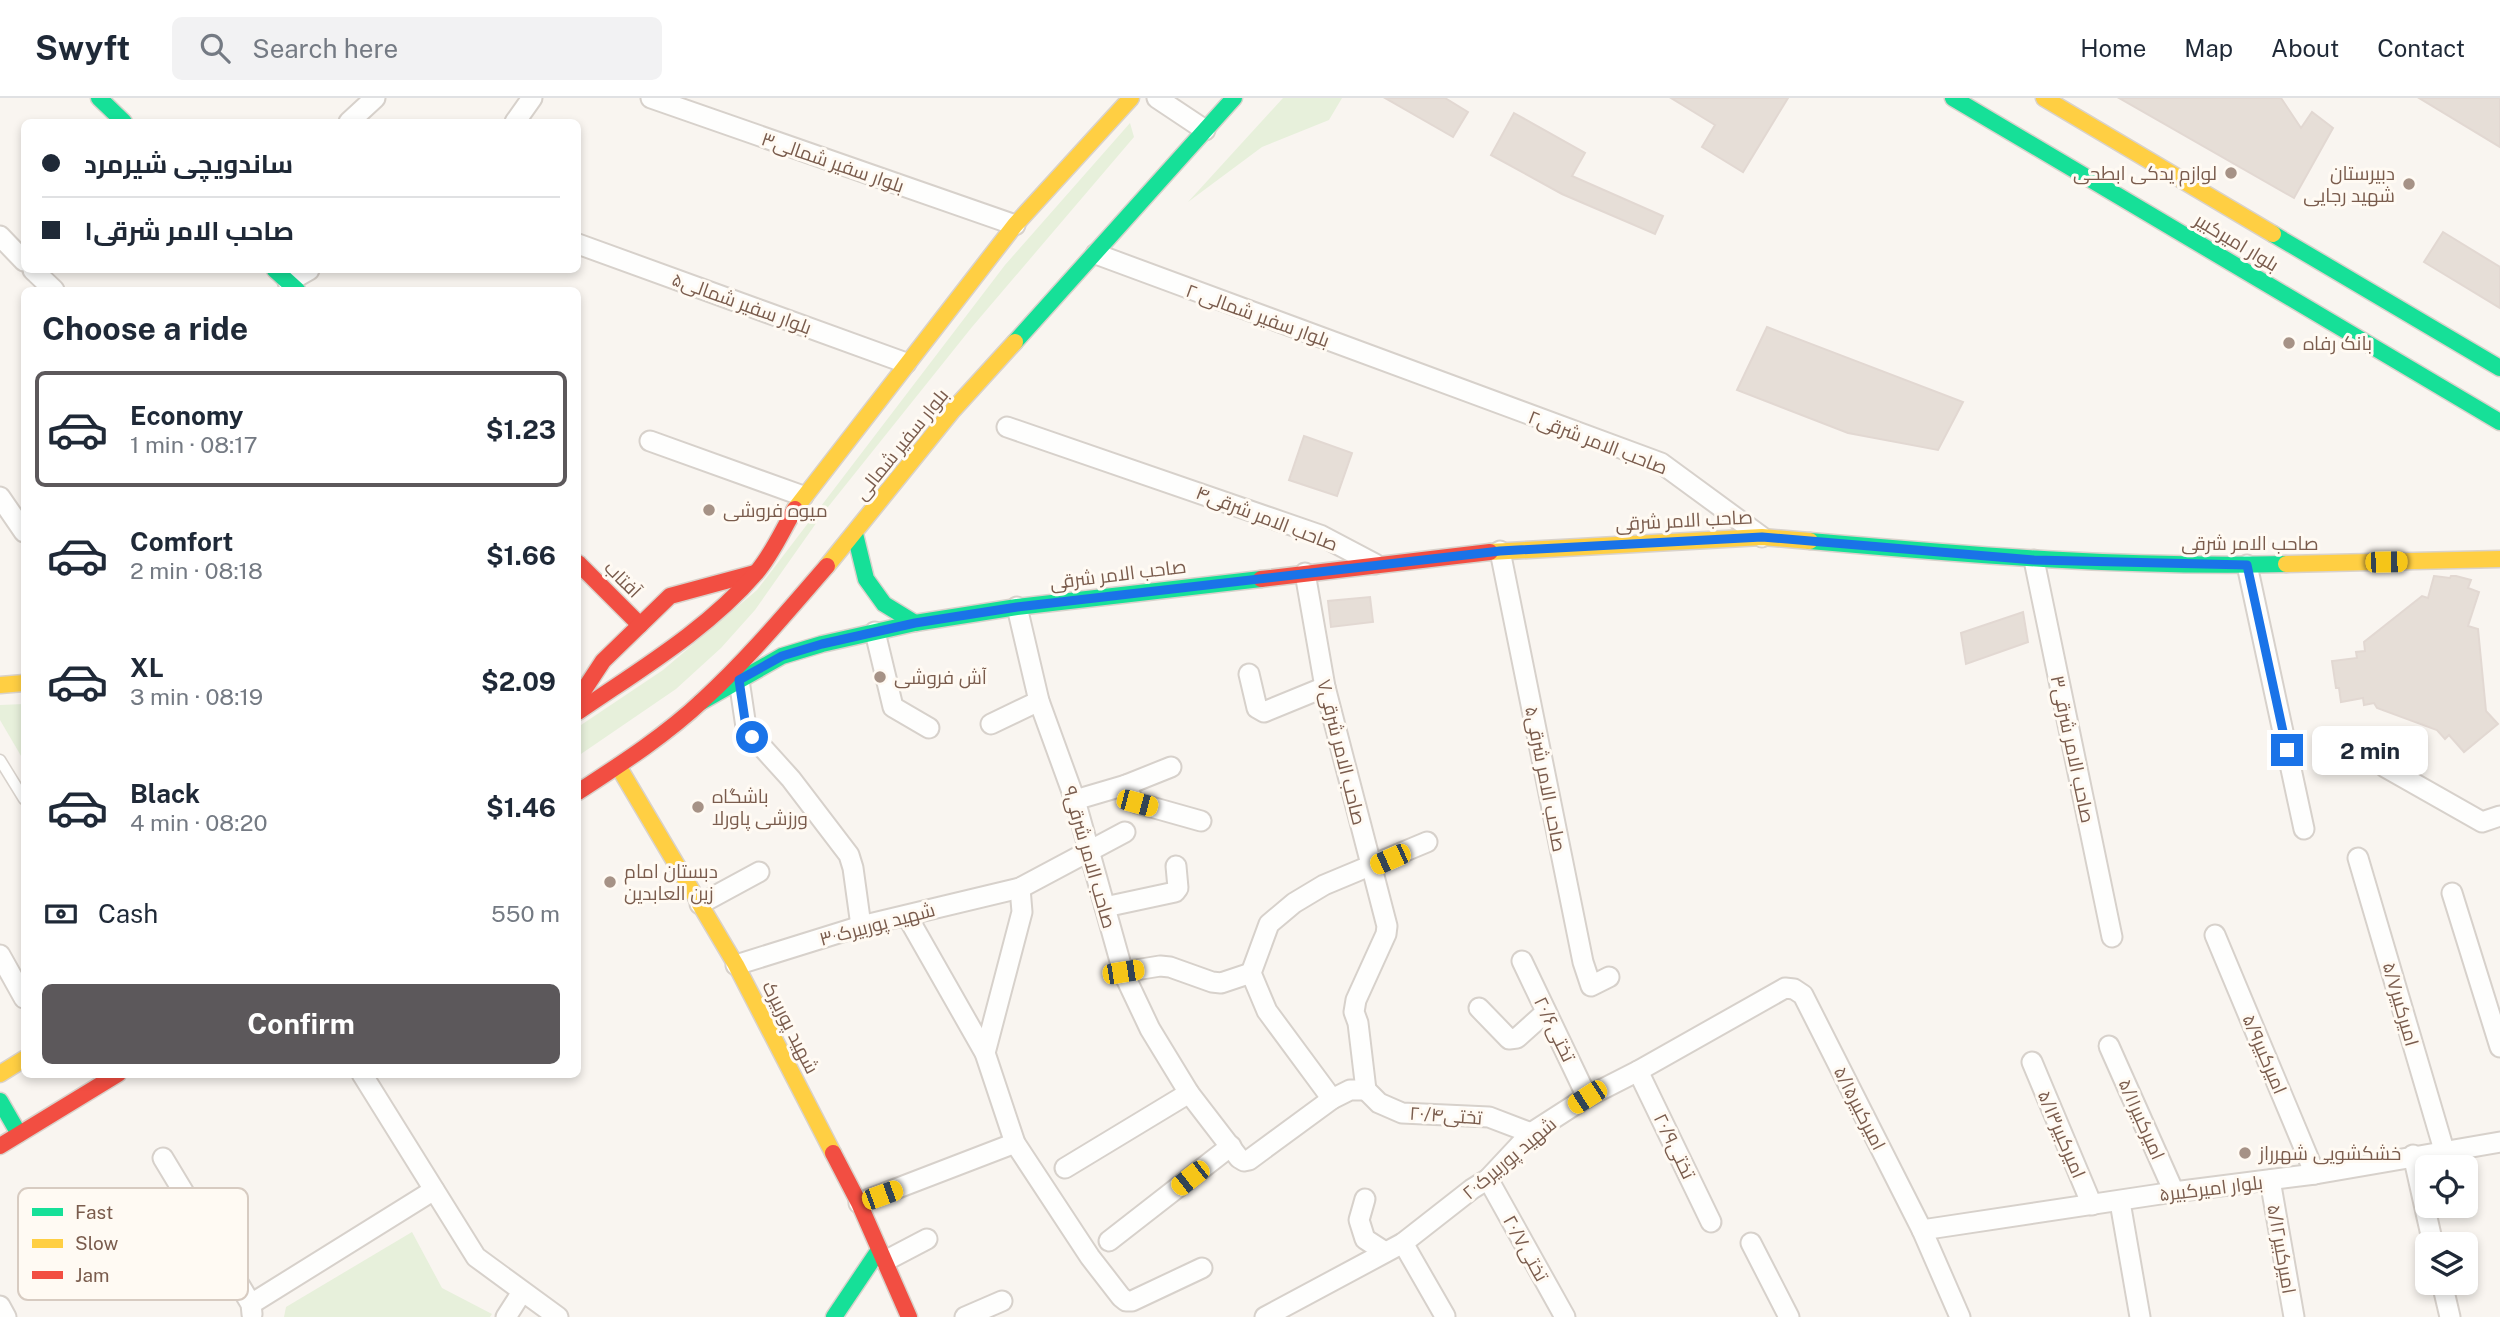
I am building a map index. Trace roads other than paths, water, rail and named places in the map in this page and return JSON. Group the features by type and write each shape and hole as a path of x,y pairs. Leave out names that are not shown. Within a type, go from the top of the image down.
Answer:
{"main road":[{"path":"99,98 121,119"},
{"path":"581,710 672,647 715,613 757,572 803,496 906,363 1015,225 1131,98"},
{"name":"بلوار سفیر شمالی","path":"581,790 618,766 701,702 749,655 855,534 953,410 1234,98"},
{"name":"بلوار امیرکبیر","path":"1953,98 2259,273 2500,422"},
{"name":"بلوار امیرکبیر","path":"2043,98 2276,244 2500,368"},
{"path":"855,534 866,579 884,604 915,623"},
{"name":"صاحب الامر شرقی","path":"701,702 782,656 915,623 1017,607 1500,551 1762,537 2034,560 2247,565 2499,562"},
{"name":"آفتاب","path":"581,566 640,625"},
{"path":"581,694 614,649 670,596 757,572"},
{"path":"581,663 614,649"},
{"path":"0,685 21,683"},
{"name":"شهید پوربیرک","path":"618,766 736,965 859,1203 909,1317"},
{"path":"0,1074 21,1061"},
{"path":"0,1146 111,1078"},
{"path":"0,1101 19,1134"},
{"path":"834,1317 882,1255"}],"street":[{"path":"352,119 375,98"},
{"path":"517,119 532,98"},
{"name":"بلوار سفیر شمالی۳","path":"651,98 1015,225"},
{"path":"1157,98 1205,130"},
{"path":"0,236 21,258"},
{"name":"بلوار سفیر شمالی۵","path":"581,245 906,363"},
{"name":"بلوار سفیر شمالی ۲","path":"1096,254 1419,375"},
{"path":"36,273 51,287"},
{"path":"287,281 303,273"},
{"name":"۲صاحب الامر شرقی","path":"1419,375 1661,463 1762,537"},
{"name":"صاحب الامر شرقی۴","path":"1007,427 1320,535 1375,564"},
{"path":"650,441 803,496"},
{"path":"0,497 21,528"},
{"name":"صاحب الامر شرقی۵","path":"1500,551 1583,962 1591,986 1609,977"},
{"name":"صاحب الامر شرقی۳","path":"2034,560 2112,937"},
{"path":"2247,565 2305,829"},
{"name":"صاحب الامر شرقی۷","path":"1306,573 1325,687 1387,926 1386,934 1356,1000 1354,1012 1358,1024 1366,1090"},
{"name":"صاحب الامر شرقی۹","path":"1017,607 1040,701 1075,800 1123,972 1150,1029 1189,1093 1238,1157 1244,1161 1332,1099"},
{"path":"875,632 893,707 929,728"},
{"path":"1249,674 1257,708 1264,712 1325,687"},
{"path":"739,680 746,727 752,737 791,779 849,855 861,926"},
{"path":"991,724 1040,701"},
{"path":"1075,800 1126,785 1171,767"},
{"path":"2385,767 2482,822 2500,816"},
{"path":"1126,785 1133,801 1137,803 1202,821"},
{"name":"شهید پوربیرک۳۰","path":"736,965 861,926 1020,888 1125,832"},
{"path":"1366,1090 1350,1090 1332,1099 1267,1012 1251,973 1269,923 1274,917 1324,885 1427,842"},
{"name":"امیرکبیر۵/۷","path":"2358,858 2444,1150"},
{"path":"1105,907 1175,892 1178,888 1176,866"},
{"path":"700,904 759,873"},
{"path":"985,1053 1022,912 1020,888"},
{"path":"2452,893 2500,1047"},
{"path":"907,916 985,1053 1015,1143 1090,1257 1126,1301 1132,1301 1202,1268"},
{"name":"امیرکبیر۵/۹","path":"2215,935 2315,1174"},
{"path":"0,955 21,993"},
{"name":"تختی۲۰/۶","path":"1522,961 1587,1097"},
{"path":"1123,972 1170,967 1221,983 1251,973"},
{"name":"شهید پوربیرک۲۰","path":"1265,1317 1394,1247 1488,1179 1531,1133 1587,1097 1785,988 1794,989"},
{"name":"امیرکبیر۵/۱۵","path":"1794,989 1803,995 1922,1230 1960,1317"},
{"path":"1479,1008 1508,1039 1517,1038 1546,1012"},
{"name":"امیرکبیر۵/۱۱","path":"2109,1046 2174,1192"},
{"name":"امیرکبیر۵/۱۳","path":"2032,1062 2092,1205"},
{"name":"تختی۲۰/۹","path":"1638,1071 1712,1222"},
{"path":"364,1078 476,1257 558,1317"},
{"name":"تختی۲۰/۴","path":"1366,1090 1379,1103 1402,1113 1489,1117 1531,1133"},
{"path":"1065,1168 1189,1093"},
{"name":"بلوار امیرکبیر۵","path":"1922,1230 2315,1174 2500,1142"},
{"path":"859,1203 1015,1143"},
{"path":"1109,1241 1231,1146"},
{"path":"2413,1156 2430,1232"},
{"path":"163,1158 180,1188"},
{"name":"تختی۲۰/۷","path":"1488,1179 1565,1317"},
{"name":"امیرکبیر۵/۱۲","path":"2270,1180 2294,1317"},
{"path":"252,1311 434,1190"},
{"path":"1365,1199 1360,1220 1365,1239 1394,1247 1445,1316"},
{"path":"2120,1202 2140,1317"},
{"path":"882,1255 927,1239"},
{"path":"1751,1243 1789,1317"},
{"path":"506,1317 522,1292"},
{"path":"2445,1295 2450,1317"},
{"path":"965,1317 1002,1301"},
{"path":"0,1306 6,1317"}],"lane":[{"path":"0,760 21,794"}],"place":[{"name":"لوازم یدکی ابطحی","path":"2231,173"},
{"name":"دبیرستان شهید رجایی","path":"2409,184"},
{"name":"بانک رفاه","path":"2289,343"},
{"name":"میوه فروشی","path":"709,510"},
{"name":"آش فروشی","path":"880,677"},
{"name":"باشگاه ورزشی پاورلا","path":"698,807"},
{"name":"دبستان امام زین العابدین","path":"610,882"},
{"name":"خشکشویی شهرراز","path":"2245,1153"}]}
